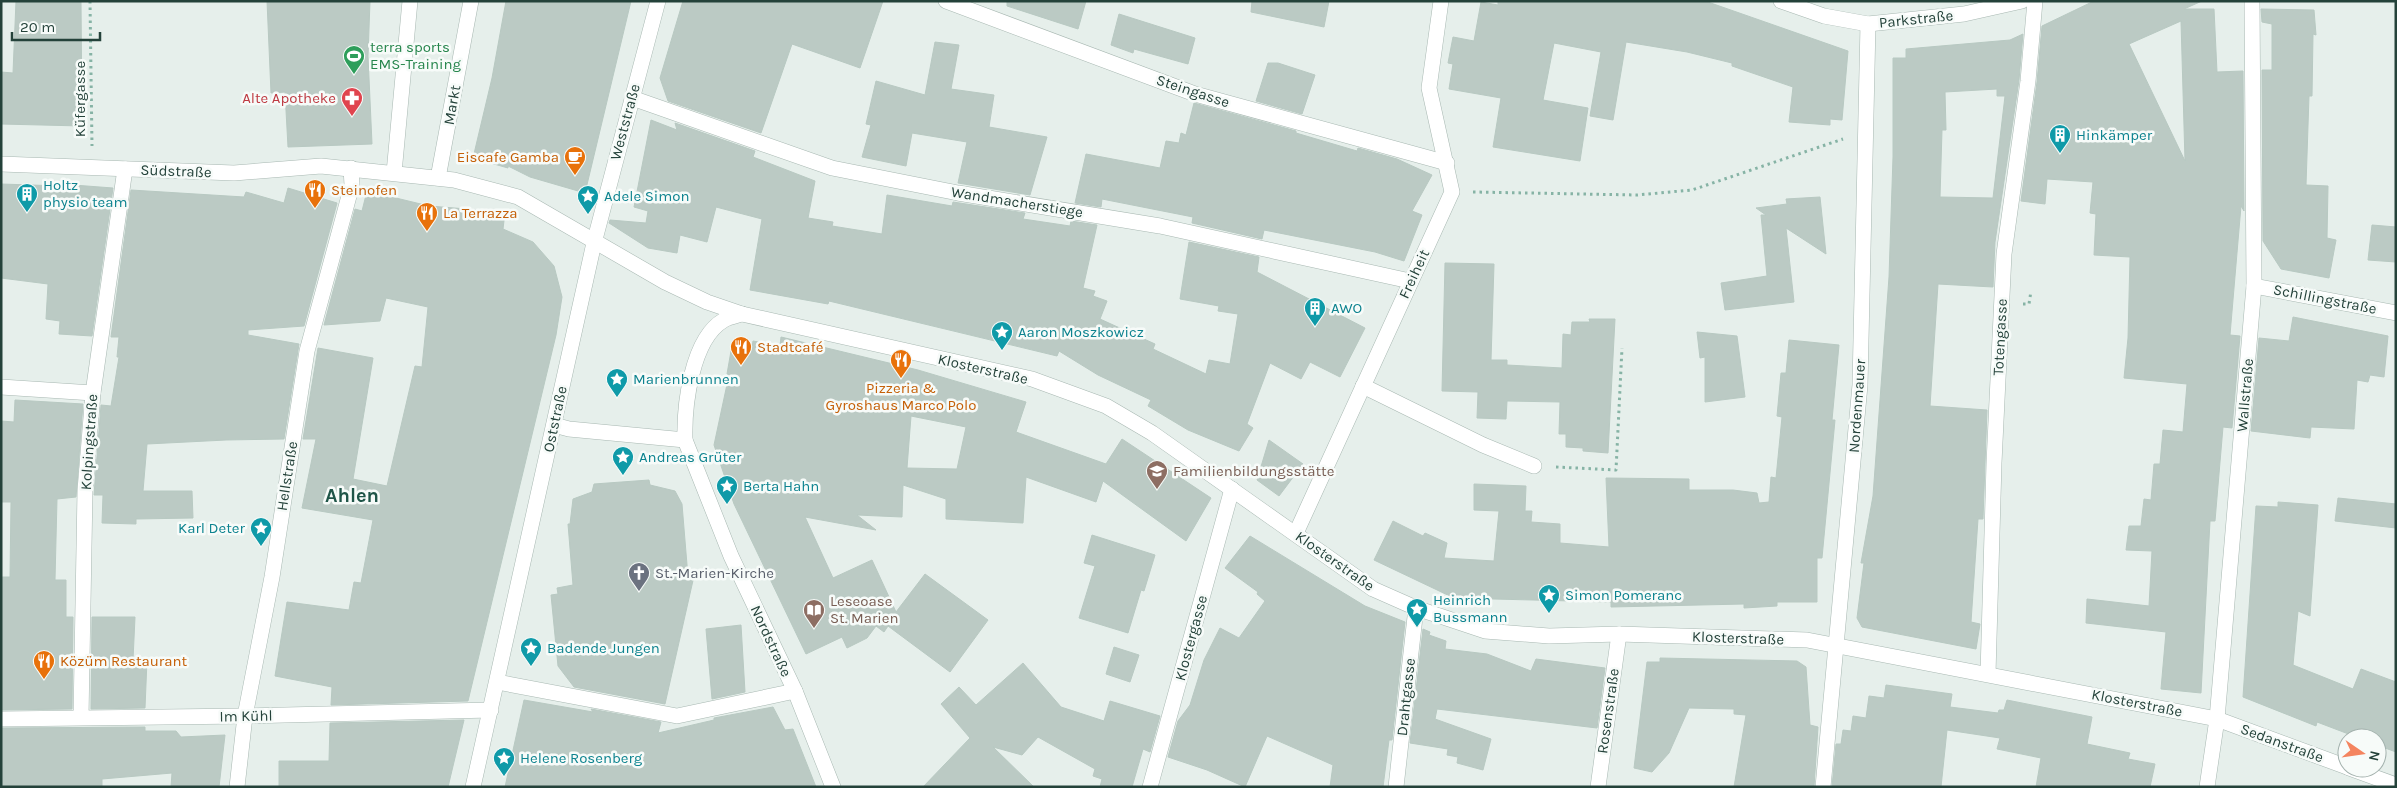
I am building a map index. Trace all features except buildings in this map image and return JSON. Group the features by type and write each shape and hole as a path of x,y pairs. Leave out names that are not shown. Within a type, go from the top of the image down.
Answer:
{"street":[{"path":"394,173 410,1"},
{"name":"Markt","path":"438,178 471,1"},
{"name":"Weststraße","path":"594,243 658,1"},
{"name":"Steingasse","path":"946,1 1195,94 1447,163"},
{"path":"1440,1 1429,88 1452,192"},
{"name":"Parkstraße","path":"1781,1 1824,16 1868,24 1962,8 2022,1"},
{"name":"Totengasse","path":"1988,674 1994,463 2004,254 2028,82 2035,1"},
{"name":"Wallstraße","path":"2207,787 2217,719 2254,286 2252,1"},
{"name":"Nordenmauer","path":"1823,787 1860,384 1864,132 1868,24"},
{"name":"Wandmacherstiege","path":"632,98 832,168 958,193 1160,226 1410,281"},
{"name":"Südstraße","path":"1,164 234,173 321,166 351,168"},
{"path":"351,168 454,180 518,197 594,243"},
{"name":"Hellstraße","path":"237,787 245,716 272,577 307,351 352,185 351,168"},
{"name":"Kolpingstraße","path":"81,718 85,490 93,393 125,169"},
{"name":"Freiheit","path":"1296,533 1452,192"},
{"name":"Klosterstraße","path":"594,243 689,294 742,314 1032,379 1096,402 1152,433 1373,589 1416,608 1484,631 1549,636 1619,634 1807,640 2217,719"},
{"name":"Oststraße","path":"473,787 594,243"},
{"name":"Schillingstraße","path":"2254,286 2396,313"},
{"name":"Nordstraße","path":"742,314 724,320 714,328 700,349 685,421 685,440 730,556 795,692 833,787"},
{"path":"1363,386 1484,445 1534,466"},
{"path":"1,387 93,393"},
{"path":"554,425 569,429 685,440"},
{"name":"Klostergasse","path":"1150,787 1232,489"},
{"name":"Drahtgasse","path":"1396,787 1416,608"},
{"name":"Rosenstraße","path":"1598,787 1619,634"},
{"path":"497,682 677,716 795,692"},
{"name":"Im Kühl","path":"1,719 491,710"},
{"name":"Sedanstraße","path":"2217,719 2337,764"},
{"name":"Sedanstraße","path":"2376,778 2396,785"}],"path":[{"name":"Küfergasse","path":"90,1 92,167"},
{"path":"1452,192 1637,195 1692,190 1864,132"},
{"path":"1534,466 1616,470 1622,348"}],"place":[{"name":"terra sports EMS-Training","path":"354,75"},
{"name":"Alte Apotheke","path":"352,117"},
{"name":"Hinkämper","path":"2060,154"},
{"name":"Eiscafe Gamba","path":"575,176"},
{"name":"Steinofen","path":"315,209"},
{"name":"Holtz physio team","path":"27,213"},
{"name":"Adele Simon","path":"588,215"},
{"name":"La Terrazza","path":"427,232"},
{"name":"AWO","path":"1315,327"},
{"name":"Aaron Moszkowicz","path":"1002,351"},
{"name":"Stadtcafé","path":"741,366"},
{"name":"Pizzeria & Gyroshaus Marco Polo","path":"901,379"},
{"name":"Marienbrunnen","path":"617,398"},
{"name":"Andreas Grüter","path":"623,476"},
{"name":"Familienbildungsstätte","path":"1157,490"},
{"name":"Berta Hahn","path":"727,505"},
{"name":"Karl Deter","path":"261,547"},
{"name":"St.-Marien-Kirche","path":"639,592"},
{"name":"Simon Pomeranc","path":"1549,614"},
{"name":"Heinrich Bussmann","path":"1417,628"},
{"name":"Leseoase St. Marien","path":"814,629"},
{"name":"Badende Jungen","path":"531,667"},
{"name":"Közüm Restaurant","path":"44,680"},
{"name":"Helene Rosenberg","path":"504,777"}],"district":[{"name":"Ahlen","path":"352,495"}]}
